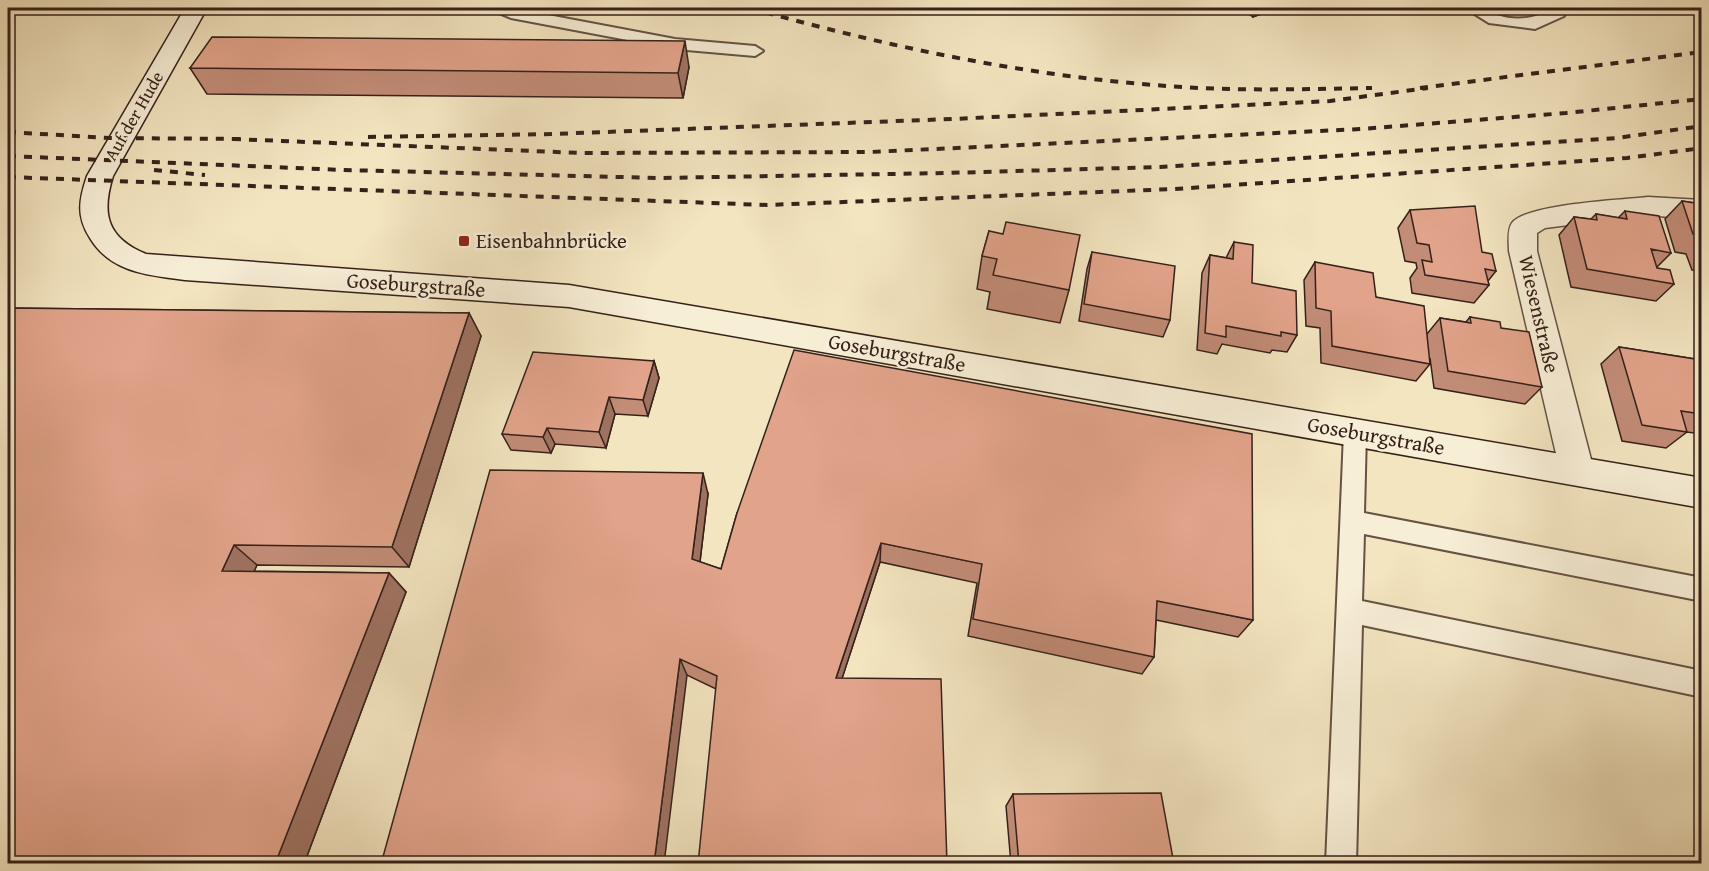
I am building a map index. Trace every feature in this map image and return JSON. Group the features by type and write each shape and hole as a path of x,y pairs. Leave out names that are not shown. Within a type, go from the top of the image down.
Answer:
{"street":[{"name":"Auf der Hude","path":"98,231 93,198 100,176 196,8"},
{"name":"Wiesenstraße","path":"1576,471 1523,251 1523,228 1539,219 1648,206 1701,210"},
{"name":"Goseburgstraße","path":"98,231 114,250 138,263 185,269 569,296 1701,493"}],"lane":[{"path":"499,8 511,13 675,44 755,51"},
{"path":"1473,8 1495,20 1535,24 1558,13 1555,8"},
{"path":"1341,864 1355,433"},
{"path":"1352,521 1701,590"},
{"path":"1349,610 1701,684"}],"building":[{"path":"212,37 685,41 678,73 190,68"},
{"path":"1682,201 1701,204 1701,235 1693,234"},
{"path":"1475,206 1482,252 1492,254 1496,271 1485,269 1489,285 1425,275 1422,260 1432,262 1429,245 1417,243 1410,210"},
{"path":"1625,211 1659,216 1671,253 1651,249 1657,268 1670,270 1674,284 1587,269 1574,217 1597,220 1596,214 1627,219"},
{"path":"1006,222 1080,235 1069,290 993,275 997,259 982,256 989,231 1003,234"},
{"path":"1234,242 1253,245 1252,283 1296,291 1297,335 1281,332 1281,336 1226,326 1226,337 1205,333 1210,255 1233,259"},
{"path":"1092,252 1175,266 1170,320 1084,304"},
{"path":"1315,262 1373,273 1376,297 1424,306 1430,364 1332,346 1331,311 1316,308"},
{"path":"8,308 469,313 392,547 234,545 222,571 389,573 275,864 233,864 175,858 173,864 8,864"},
{"path":"1470,317 1500,322 1501,328 1529,332 1542,387 1448,371 1440,318 1471,323"},
{"path":"1619,347 1701,360 1701,414 1681,411 1687,432 1642,425"},
{"path":"794,350 1252,434 1253,620 1157,601 1154,657 973,619 982,564 881,543 836,678 941,679 947,864 698,864 717,676 680,659 654,864 381,864 490,470 703,473 692,559 721,569 737,513"},
{"path":"533,352 654,361 643,400 609,397 599,432 547,428 543,437 502,434"},
{"path":"1161,793 1174,864 1019,864 1013,794"}],"railway":[{"path":"750,8 856,36 1018,69 1127,83 1206,88 1372,88"},
{"path":"1420,88 1702,52"},
{"path":"368,137 552,134 952,119 1330,101 1428,88"},
{"path":"233,139 582,153 870,152 1361,129 1566,113 1702,99"},
{"path":"8,156 344,170 659,178 946,173 1160,167 1617,138 1702,126"},
{"path":"8,132 110,138 242,139"},
{"path":"8,177 767,205 1175,189 1627,158 1702,148"},
{"path":"154,170 205,175"}],"place":[{"name":"Eisenbahnbrücke","path":"464,241"}]}
